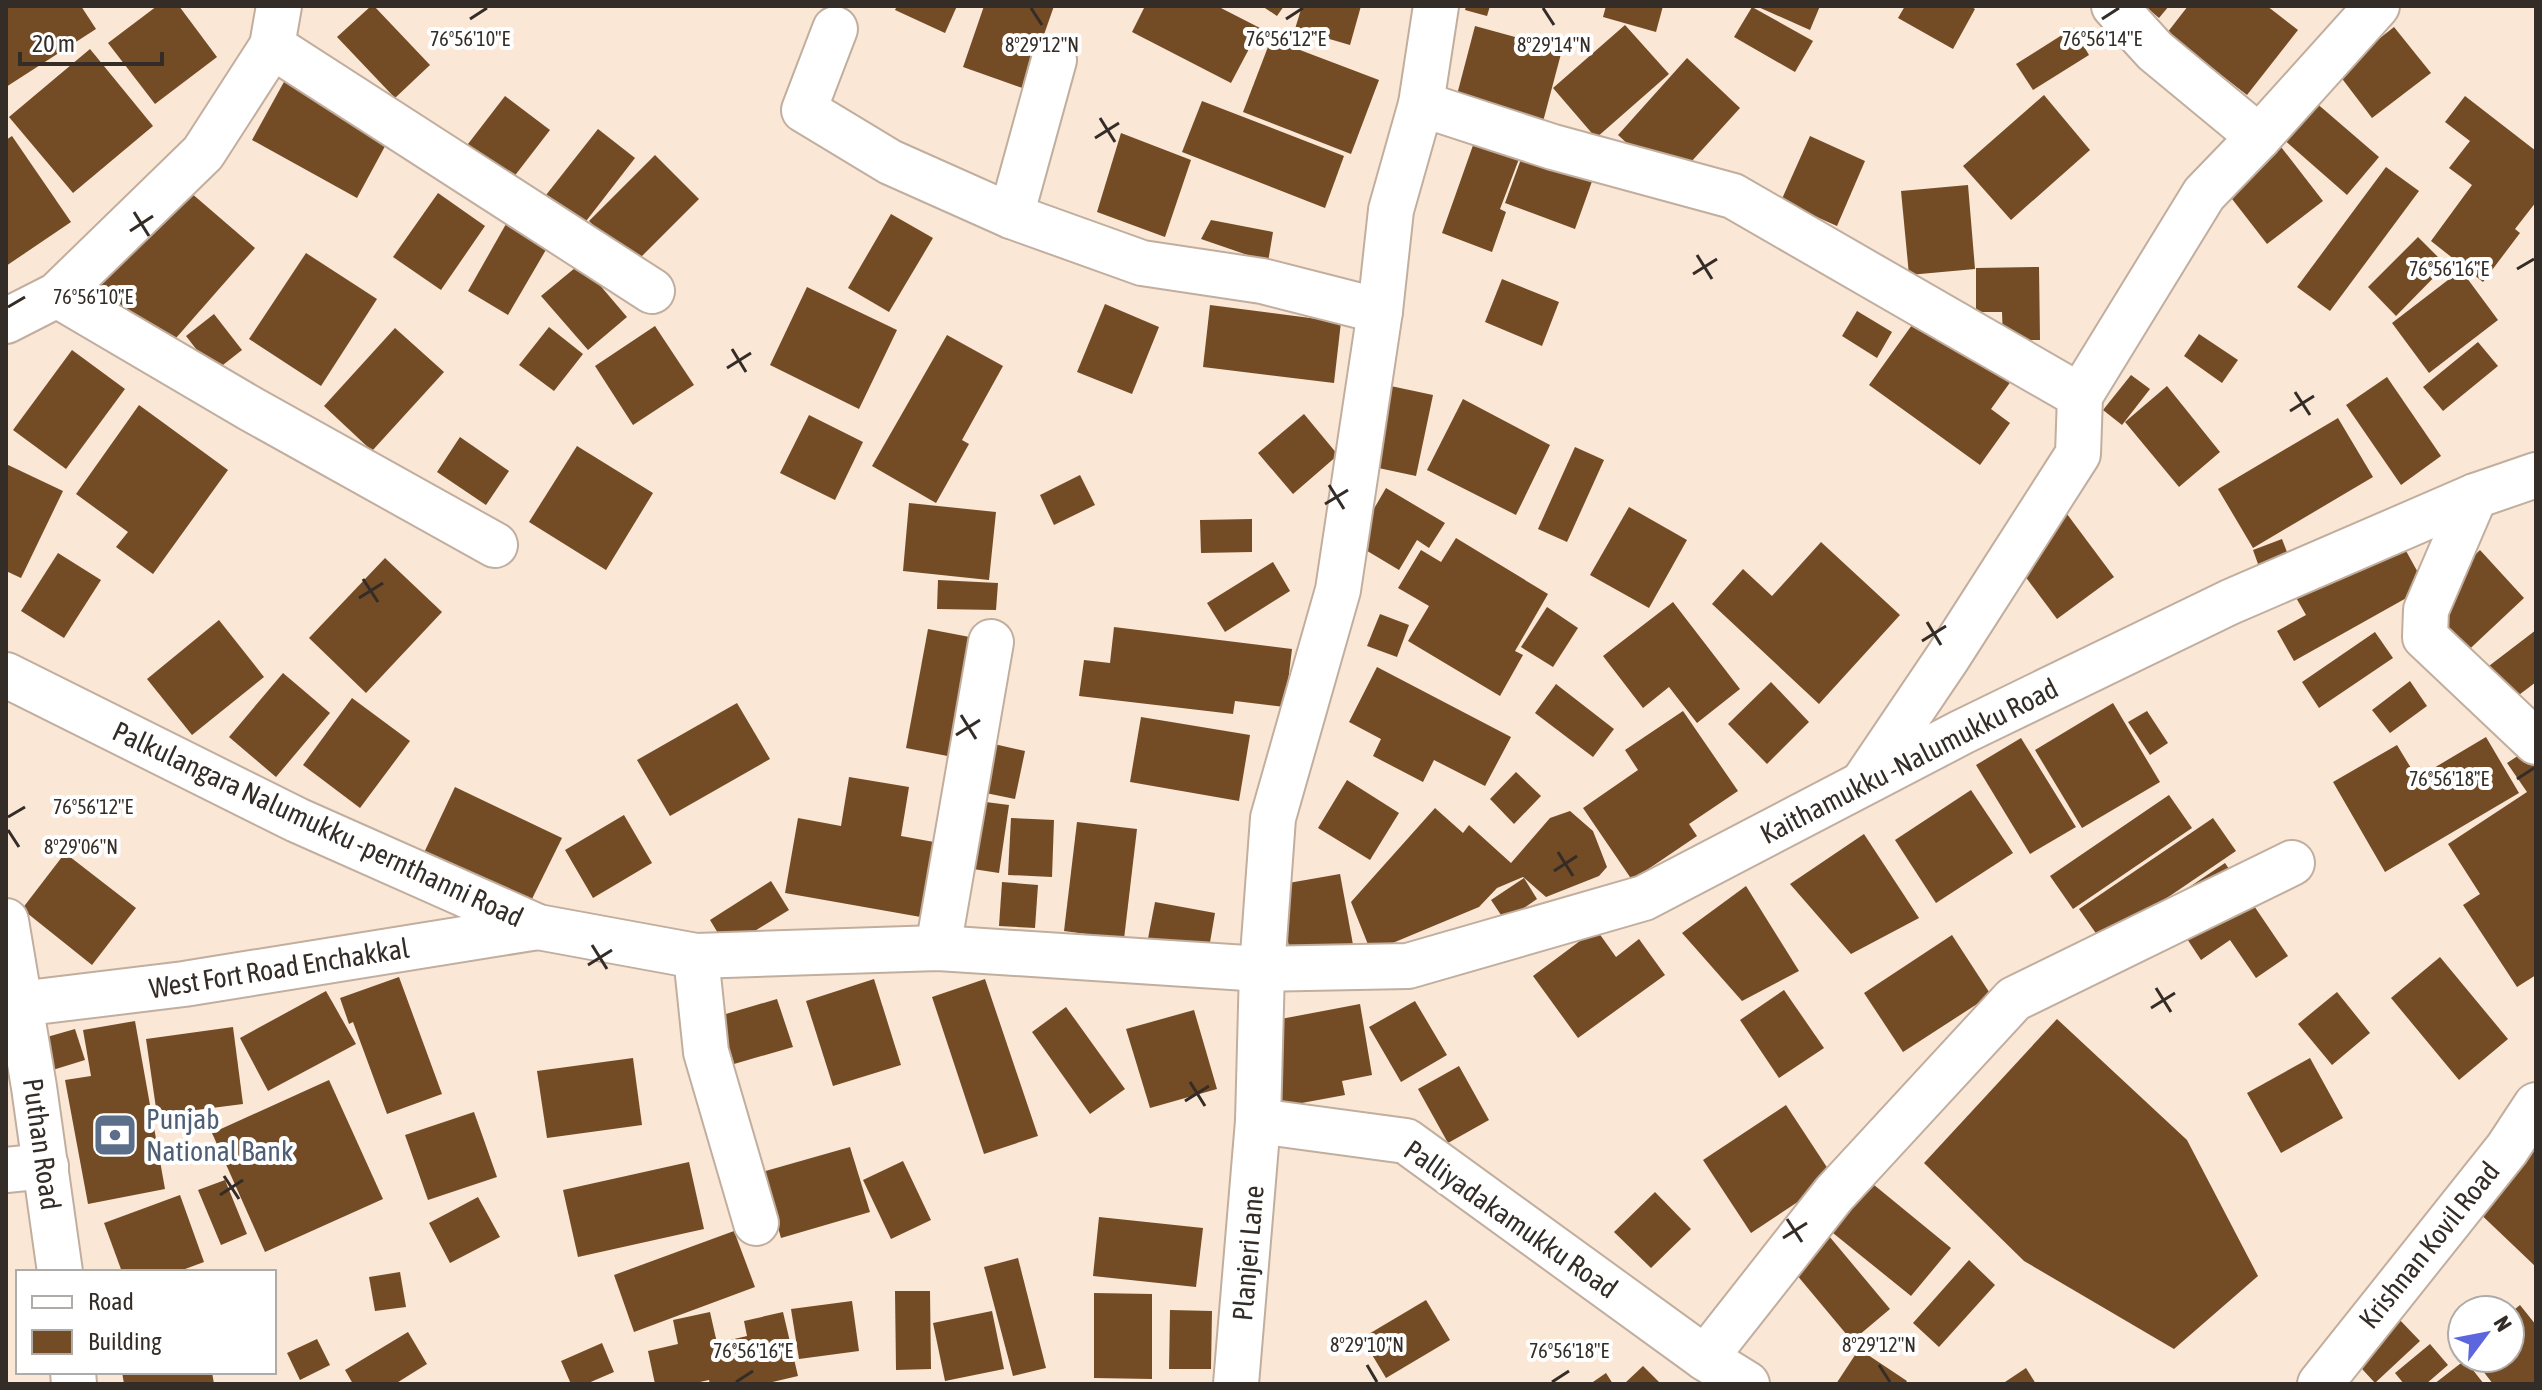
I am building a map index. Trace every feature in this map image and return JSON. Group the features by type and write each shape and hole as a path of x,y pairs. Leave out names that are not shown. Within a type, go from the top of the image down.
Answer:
{"street":[{"path":"1258,1121 1262,969 1273,818 1338,590 1380,311 1391,210 1421,104 1436,6"},
{"path":"2114,6 2155,51 2259,137"},
{"path":"1864,782 2078,454 2080,396 2204,194 2377,6"},
{"path":"6,321 57,295 203,153 276,26 652,291"},
{"path":"835,29 804,110 890,162 1011,216 1142,263 1262,281 1380,311"},
{"path":"1011,216 1054,60"},
{"path":"1421,104 1553,147 1733,196 2080,396"},
{"path":"57,295 251,409 495,545"},
{"name":"Kaithamukku -Nalumukku Road","path":"1262,969 1408,966 1644,898 1864,782 2230,602 2475,496 2536,475"},
{"path":"2475,496 2426,610 2425,637 2536,742"},
{"path":"938,948 991,642"},
{"name":"Palkulangara Nalumukku -pernthanni Road","path":"6,675 297,820 538,927 696,956 938,948 1262,969"},
{"path":"1705,1358 1834,1194 2014,999 2292,863"},
{"name":"Puthan Road","path":"6,921 19,1004 26,1168 59,1270"},
{"name":"West Fort Road Enchakkal","path":"19,1004 184,984 538,927"},
{"path":"696,956 706,1052 756,1223"},
{"name":"Krishnan Kovil Road","path":"2320,1384 2507,1149 2536,1105"},
{"name":"Palliyadakamukku Road","path":"1258,1121 1406,1141 1705,1358 1747,1384"},
{"name":"Planjeri Lane","path":"1236,1384 1258,1121"}],"building":[{"path":"6,6 81,6 96,29 6,87"},
{"path":"157,6 179,6 217,57 155,104 108,43"},
{"path":"371,6 430,65 395,98 337,37"},
{"path":"897,6 957,6 945,33 895,10"},
{"path":"984,6 1054,6 1025,89 963,67"},
{"path":"1145,6 1217,6 1260,28 1231,83 1132,32"},
{"path":"1262,6 1284,6 1277,16"},
{"path":"1302,6 1361,6 1350,45 1295,29"},
{"path":"1466,6 1490,6 1487,16 1465,10"},
{"path":"1606,6 1663,6 1656,32 1603,17"},
{"path":"1756,6 1820,6 1810,30"},
{"path":"1905,6 1970,6 1975,9 1953,49 1898,18"},
{"path":"2145,6 2169,6 2159,18"},
{"path":"2188,6 2267,6 2298,30 2247,95 2167,33"},
{"path":"1752,7 1813,41 1795,72 1734,37"},
{"path":"1625,25 1669,74 1596,138 1553,88"},
{"path":"1475,26 1562,50 1540,133 1453,110"},
{"path":"2394,27 2431,73 2372,118 2337,72"},
{"path":"2073,28 2089,55 2033,90 2016,64"},
{"path":"1271,39 1379,80 1351,154 1243,112"},
{"path":"90,49 153,126 73,193 9,117"},
{"path":"1687,58 1740,108 1671,184 1618,135"},
{"path":"285,80 390,137 357,198 252,140"},
{"path":"2044,95 2090,150 2011,220 1963,166"},
{"path":"505,96 550,130 503,191 458,157"},
{"path":"2465,96 2536,151 2536,202 2515,229 2520,233 2483,282 2431,241 2472,185 2449,168 2470,141 2445,122"},
{"path":"1202,101 1344,156 1325,208 1182,152"},
{"path":"2314,101 2379,157 2347,195 2282,138"},
{"path":"598,129 635,158 573,238 535,209"},
{"path":"1121,133 1191,160 1165,237 1097,212"},
{"path":"1477,134 1522,151 1500,209 1506,212 1492,252 1442,233"},
{"path":"12,136 71,222 6,266 6,140"},
{"path":"1810,136 1865,161 1837,226 1781,201"},
{"path":"2278,143 2323,201 2267,244 2222,186"},
{"path":"1525,148 1595,173 1575,229 1505,203"},
{"path":"655,155 699,199 633,265 589,221"},
{"path":"2386,167 2419,191 2330,311 2297,287"},
{"path":"1968,185 1975,269 1909,275 1901,191"},
{"path":"183,186 255,248 169,346 97,285"},
{"path":"438,193 485,226 441,290 393,257"},
{"path":"891,214 933,238 889,312 848,288"},
{"path":"1211,220 1273,232 1268,262 1201,239"},
{"path":"506,224 547,248 508,315 468,291"},
{"path":"2418,237 2446,265 2396,316 2368,287"},
{"path":"306,253 377,299 321,386 249,339"},
{"path":"581,263 627,317 588,350 541,296"},
{"path":"2039,267 2040,340 2003,340 2002,312 1976,312 1976,268"},
{"path":"2461,270 2498,320 2429,373 2392,323"},
{"path":"1502,279 1559,302 1542,346 1485,322"},
{"path":"807,287 897,330 859,409 770,365"},
{"path":"1105,304 1159,327 1132,394 1077,372"},
{"path":"1210,305 1341,322 1334,383 1203,367"},
{"path":"1857,311 1892,332 1877,358 1842,336"},
{"path":"1922,311 2014,377 1991,409 2010,423 1980,465 1869,385"},
{"path":"214,314 242,350 214,372 186,336"},
{"path":"655,326 694,385 633,425 595,366"},
{"path":"549,327 583,354 554,391 519,365"},
{"path":"395,328 444,372 372,451 324,406"},
{"path":"2199,334 2238,360 2222,383 2184,356"},
{"path":"947,335 1003,366 962,440 969,444 936,503 872,466"},
{"path":"2478,342 2498,366 2443,411 2423,387"},
{"path":"72,350 125,389 66,469 13,430"},
{"path":"2131,375 2150,389 2122,425 2103,410"},
{"path":"2387,377 2441,456 2401,485 2346,405"},
{"path":"1386,385 1433,395 1416,476 1369,466"},
{"path":"2167,386 2220,452 2179,487 2125,422"},
{"path":"1463,399 1550,445 1516,515 1427,470"},
{"path":"139,405 228,470 153,574 116,547 128,532 76,494"},
{"path":"1304,414 1338,455 1293,494 1258,453"},
{"path":"809,415 863,442 835,500 780,473"},
{"path":"2338,418 2373,477 2253,548 2218,489"},
{"path":"460,437 509,471 486,505 437,472"},
{"path":"577,446 653,493 606,570 529,522"},
{"path":"1575,447 1604,460 1567,542 1538,529"},
{"path":"6,464 63,491 21,578 6,571"},
{"path":"1080,475 1095,505 1054,525 1040,495"},
{"path":"1386,488 1445,523 1429,548 1417,540 1399,570 1354,543"},
{"path":"909,503 996,512 989,580 903,571"},
{"path":"1629,507 1687,540 1649,608 1590,575"},
{"path":"2067,514 2114,577 2057,619 2010,556"},
{"path":"1252,519 1252,552 1201,553 1200,520"},
{"path":"2395,531 2426,587 2294,661 2277,631 2306,615 2291,589"},
{"path":"1456,538 1548,594 1515,651 1523,655 1500,696 1408,641 1429,606 1398,588 1421,550 1441,562"},
{"path":"2282,539 2293,568 2263,578 2253,550"},
{"path":"1821,542 1900,615 1819,704 1712,604 1743,569 1772,596"},
{"path":"2480,550 2524,598 2459,659 2415,612"},
{"path":"58,553 101,580 64,638 21,611"},
{"path":"385,558 442,612 366,693 309,638"},
{"path":"1273,562 1290,591 1225,632 1207,603"},
{"path":"938,580 998,583 996,610 937,609"},
{"path":"1673,602 1740,689 1697,723 1669,687 1643,708 1603,656"},
{"path":"1547,607 1578,628 1553,667 1521,647"},
{"path":"1380,614 1409,625 1397,657 1367,646"},
{"path":"219,620 264,677 192,735 147,679"},
{"path":"1114,627 1292,649 1285,707 1235,701 1233,714 1079,696 1084,660 1110,663"},
{"path":"928,629 980,639 958,758 906,748"},
{"path":"2536,630 2536,682 2511,701 2485,669"},
{"path":"2375,632 2393,658 2319,708 2302,682"},
{"path":"1377,667 1511,737 1485,786 1434,760 1423,782 1373,756 1381,739 1349,722"},
{"path":"283,673 330,713 276,777 229,737"},
{"path":"2410,681 2427,706 2390,733 2372,710"},
{"path":"1771,682 1809,722 1767,764 1728,724"},
{"path":"1556,684 1614,729 1593,757 1535,713"},
{"path":"352,698 410,741 360,808 303,765"},
{"path":"737,703 770,759 670,816 637,760"},
{"path":"2113,703 2160,782 2082,828 2035,750"},
{"path":"1683,711 1738,791 1689,824 1697,836 1632,880 1583,808 1638,770 1625,750"},
{"path":"2147,711 2168,743 2150,755 2128,722"},
{"path":"1141,717 1250,735 1239,801 1130,782"},
{"path":"2486,737 2519,793 2385,872 2333,782 2397,745 2417,778"},
{"path":"2021,738 2076,827 2030,854 1976,765"},
{"path":"981,741 1025,751 1015,799 971,790"},
{"path":"2536,744 2536,975 2517,987 2463,905 2480,894 2448,844 2527,792 2507,763"},
{"path":"1516,772 1541,796 1514,824 1490,799"},
{"path":"849,777 909,787 901,836 945,844 932,919 785,893 798,818 841,826"},
{"path":"1347,780 1399,813 1370,860 1318,828"},
{"path":"455,787 562,838 528,907 422,857"},
{"path":"1971,790 2013,853 1936,903 1895,840"},
{"path":"2169,795 2192,828 2073,909 2050,876"},
{"path":"970,800 1009,805 999,873 960,867"},
{"path":"1435,808 1463,833 1469,825 1511,863 1550,818 1570,811 1593,831 1607,867 1599,876 1546,897 1523,877 1497,888 1479,907 1371,952 1351,902"},
{"path":"624,815 652,863 593,898 565,850"},
{"path":"1011,818 1054,820 1052,877 1008,875"},
{"path":"2213,818 2236,851 2102,942 2079,909"},
{"path":"1077,822 1137,829 1124,939 1064,931"},
{"path":"1864,834 1919,918 1851,954 1790,884"},
{"path":"65,853 136,908 92,965 22,909"},
{"path":"2225,863 2288,956 2256,978 2230,940 2201,960 2164,904"},
{"path":"1340,874 1354,950 1292,962 1277,885"},
{"path":"1524,878 1537,899 1505,921 1491,900"},
{"path":"771,881 789,910 727,948 710,920"},
{"path":"1002,882 1038,885 1035,928 999,926"},
{"path":"1746,886 1799,971 1742,1001 1682,933"},
{"path":"1155,902 1215,913 1207,960 1146,949"},
{"path":"1596,929 1616,957 1639,939 1665,975 1578,1038 1533,976"},
{"path":"1952,935 1991,995 1903,1052 1864,993"},
{"path":"2440,957 2508,1039 2459,1080 2391,998"},
{"path":"399,977 442,1094 387,1114 353,1022 349,1024 340,998"},
{"path":"874,979 901,1065 833,1086 806,1001"},
{"path":"985,979 1038,1136 984,1154 932,997"},
{"path":"1784,990 1824,1048 1779,1078 1740,1020"},
{"path":"326,991 356,1044 268,1091 240,1038"},
{"path":"2337,992 2370,1033 2332,1065 2298,1024"},
{"path":"777,999 793,1047 734,1064 719,1016"},
{"path":"1415,1001 1447,1055 1401,1082 1369,1027"},
{"path":"1360,1004 1372,1075 1342,1081 1345,1095 1280,1107 1265,1022"},
{"path":"1066,1007 1125,1089 1090,1114 1032,1032"},
{"path":"1194,1010 1217,1089 1150,1108 1126,1029"},
{"path":"2057,1019 2187,1140 2258,1276 2174,1349 2024,1261 1924,1163"},
{"name":"Punjab National Bank","path":"135,1021 165,1189 88,1204 65,1080 91,1076 83,1030"},
{"path":"233,1027 243,1104 157,1115 146,1039"},
{"path":"75,1029 85,1060 43,1073 33,1041"},
{"path":"633,1058 642,1125 547,1138 537,1071"},
{"path":"2310,1058 2343,1118 2281,1153 2247,1093"},
{"path":"1459,1066 1489,1120 1448,1143 1418,1089"},
{"path":"329,1080 383,1199 265,1252 212,1133"},
{"path":"1786,1105 1834,1178 1751,1233 1703,1160"},
{"path":"474,1112 497,1177 428,1200 405,1135"},
{"path":"2536,1135 2536,1267 2471,1205"},
{"path":"850,1147 870,1212 781,1238 762,1172"},
{"path":"903,1161 931,1220 891,1239 863,1180"},
{"path":"689,1162 704,1229 578,1257 563,1190"},
{"path":"225,1180 247,1234 221,1245 198,1190"},
{"path":"1868,1180 1951,1248 1911,1296 1828,1229"},
{"path":"1655,1192 1691,1229 1651,1268 1614,1232"},
{"path":"180,1195 204,1262 182,1270 121,1270 104,1223"},
{"path":"478,1197 500,1237 450,1263 429,1223"},
{"path":"1099,1217 1203,1228 1196,1287 1093,1276"},
{"path":"734,1231 755,1287 634,1332 614,1275"},
{"path":"1829,1236 1890,1309 1852,1341 1791,1268"},
{"path":"1018,1258 1046,1368 1013,1376 984,1267"},
{"path":"1969,1260 1995,1285 1939,1347 1913,1323"},
{"path":"400,1272 406,1307 375,1311 369,1277"},
{"path":"895,1291 930,1291 931,1369 896,1370"},
{"path":"1094,1293 1152,1294 1152,1379 1094,1378"},
{"path":"1426,1300 1450,1340 1386,1378 1362,1338"},
{"path":"852,1301 859,1351 799,1359 791,1309"},
{"path":"1170,1310 1212,1311 1211,1369 1169,1369"},
{"path":"992,1311 1004,1369 945,1381 933,1323"},
{"path":"710,1312 717,1343 747,1336 744,1321 783,1312 798,1376 764,1384 710,1384 709,1380 691,1384 655,1384 648,1351 678,1344 673,1320"},
{"path":"2526,1312 2536,1325 2536,1384 2493,1384 2485,1374 2526,1374"},
{"path":"2396,1316 2420,1341 2375,1383 2352,1358"},
{"path":"408,1332 427,1364 395,1384 353,1384 345,1370"},
{"path":"317,1339 330,1365 300,1380 287,1353"},
{"path":"602,1343 614,1372 586,1384 571,1384 561,1361"},
{"path":"2430,1344 2446,1363 2446,1367 2426,1384 2404,1384 2395,1373"},
{"path":"1859,1349 1907,1381 1905,1384 1836,1384"},
{"path":"1643,1366 1661,1384 1624,1384"},
{"path":"2026,1368 2036,1384 2002,1384"},
{"path":"1606,1373 1613,1384 1590,1384"},
{"path":"122,1374 212,1374 214,1384 124,1384"},
{"path":"2447,1374 2476,1374 2484,1384 2434,1384"}],"place":[{"name":"Punjab National Bank","path":"115,1135"}]}
